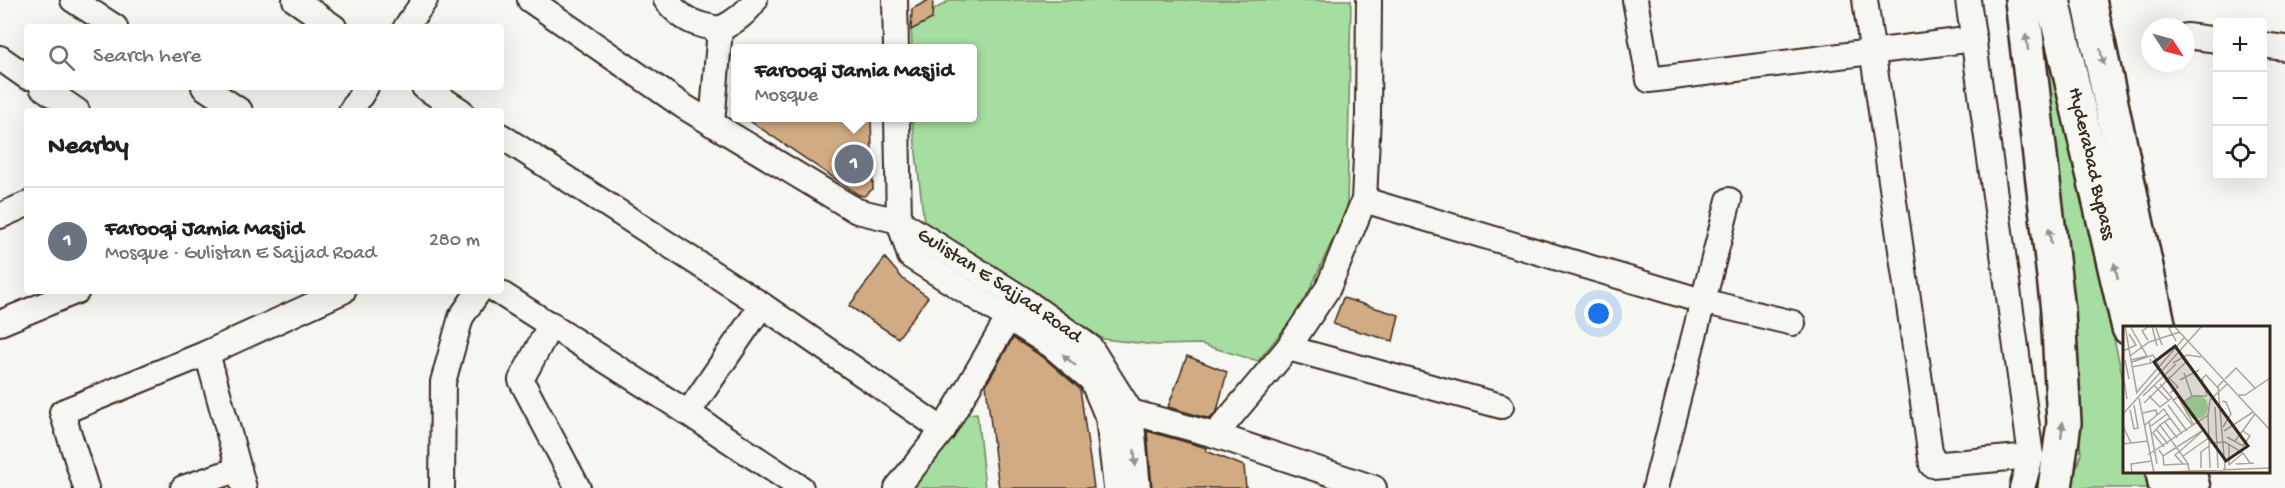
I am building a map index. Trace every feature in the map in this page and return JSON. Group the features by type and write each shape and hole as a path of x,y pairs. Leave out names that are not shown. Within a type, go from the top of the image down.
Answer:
{"highway":[{"path":"2022,0 2058,312 2064,423 2055,488"},
{"name":"Hyderabad Bypass","path":"2053,0 2129,326"},
{"name":"Hyderabad Bypass","path":"2089,0 2159,326"},
{"path":"2163,473 2166,488"},
{"path":"2189,473 2193,488"}],"street":[{"path":"73,0 110,24"},
{"path":"295,0 330,24"},
{"path":"408,24 425,0"},
{"path":"530,0 553,8 683,106 857,210 899,221"},
{"path":"666,0 679,15 699,25 720,29 748,11 755,0"},
{"path":"895,0 896,44"},
{"path":"1215,435 1288,348 1328,288 1364,200 1368,115 1369,0"},
{"path":"1635,0 1649,80 1974,39"},
{"path":"1864,0 1932,465 2031,456"},
{"path":"1968,0 2031,456 2022,488"},
{"path":"712,123 720,29"},
{"path":"2195,37 2213,39"},
{"path":"2267,46 2285,48"},
{"path":"0,58 24,75"},
{"path":"46,90 73,108"},
{"path":"208,90 236,108"},
{"path":"353,108 364,90"},
{"path":"429,90 456,108"},
{"name":"Gulistan E Sajjad Road","path":"897,122 899,221 910,256 1090,347 1131,412 1138,488"},
{"path":"504,138 762,304 943,430"},
{"path":"1364,200 1702,301 1793,322"},
{"path":"1655,488 1729,200"},
{"path":"0,216 24,205"},
{"path":"0,323 70,294"},
{"path":"86,488 62,412 207,353 336,294"},
{"path":"442,488 443,382 460,317 477,294"},
{"path":"502,294 801,488"},
{"path":"688,413 762,304"},
{"path":"897,488 943,430 1015,308"},
{"name":"Gulistan E Sajjad Road","path":"1015,308 1051,345 1092,380 1108,418 1116,488"},
{"path":"551,324 520,380 578,488"},
{"path":"1288,348 1501,406"},
{"path":"183,488 241,478 207,353"},
{"path":"1131,412 1215,435 1374,488"}],"green space":[{"path":"950,0 1351,0 1347,208 1302,307 1258,361 1200,344 1156,345 1103,339 924,222 912,122 977,122 977,44 912,44 911,24"},
{"path":"2038,0 2123,379 2123,473 2144,473 2148,488 2070,488 2081,454"},
{"path":"977,413 985,488 901,488 959,415"}],"building":[{"path":"933,0 932,19 911,30 912,9"},
{"path":"751,122 871,122 873,189 864,196 859,195"},
{"path":"885,258 903,279 928,297 898,338 849,306"},
{"path":"1343,298 1399,315 1393,341 1333,324"},
{"path":"1013,338 1043,357 1080,389 1094,488 999,488 986,385"},
{"path":"1187,356 1227,372 1217,411 1210,419 1168,407"},
{"path":"1147,431 1207,448 1206,451 1244,466 1246,488 1152,488"}],"place":[{"name":"Farooqi Jamia Masjid","path":"854,164"}]}
